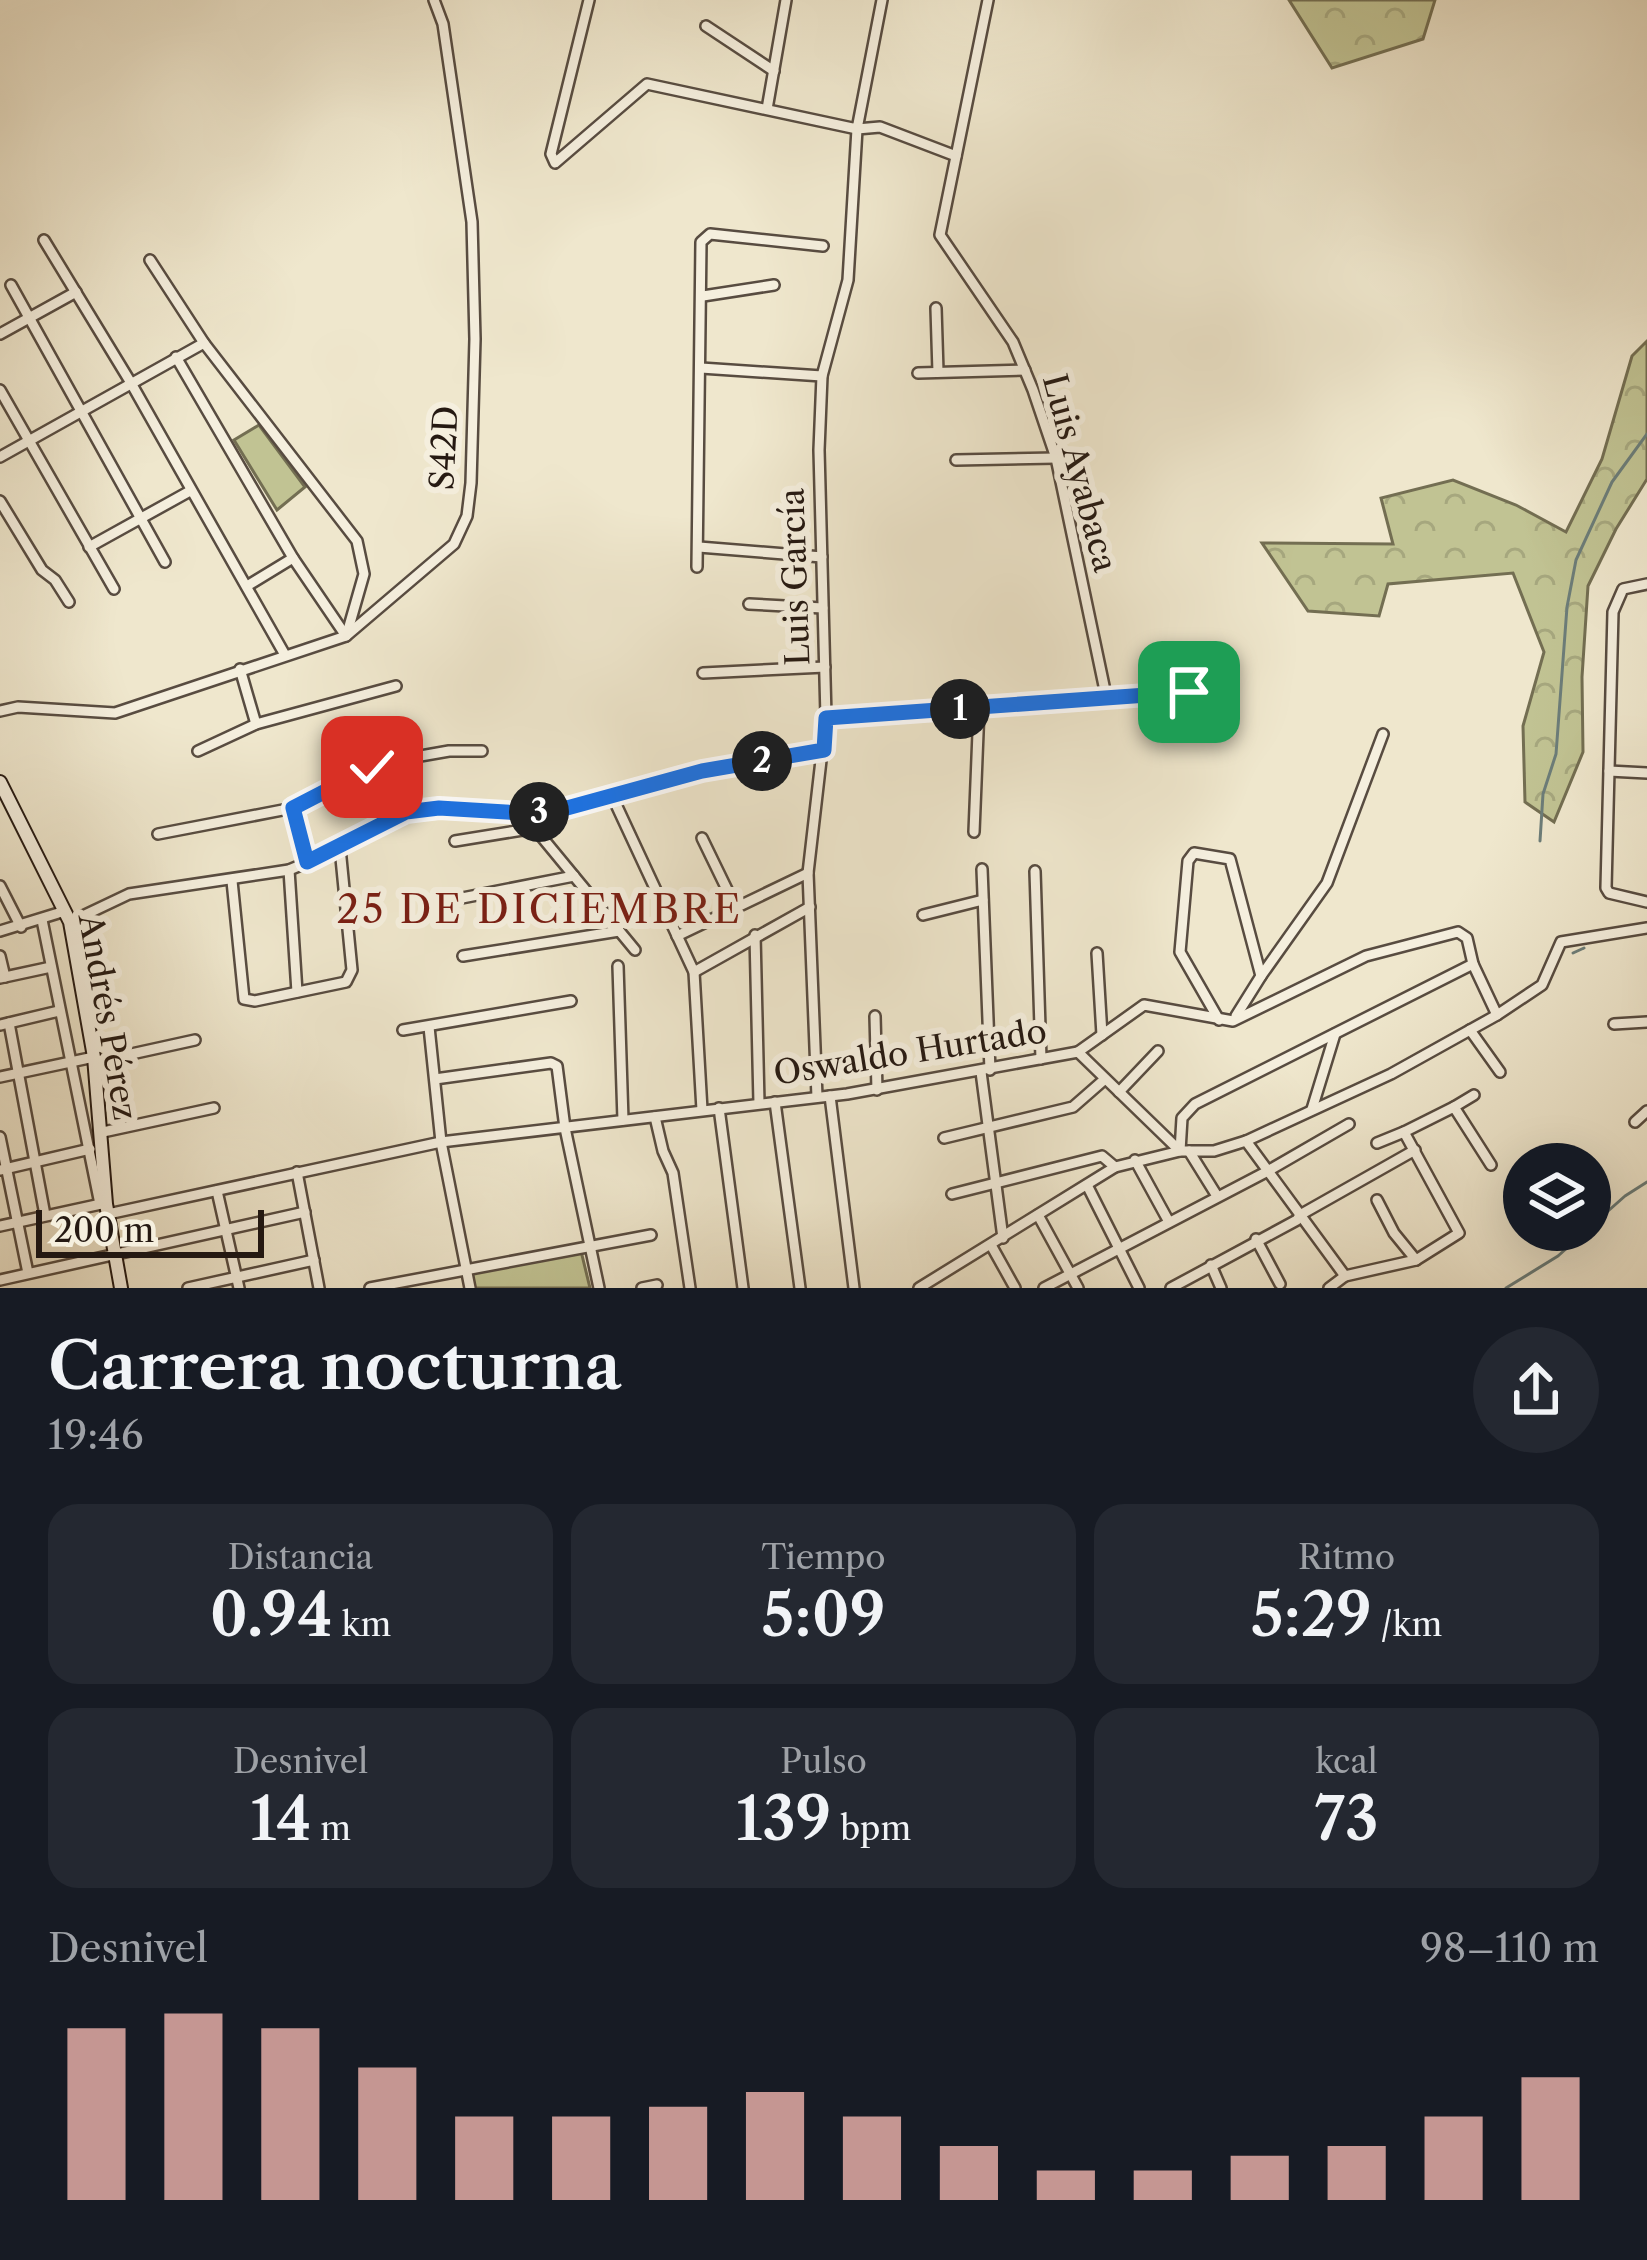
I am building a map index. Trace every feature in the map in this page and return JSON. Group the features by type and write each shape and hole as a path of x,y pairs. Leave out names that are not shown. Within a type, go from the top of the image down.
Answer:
{"street":[{"name":"S42D","path":"0,711 18,707 115,712 346,635 454,544 467,516 471,483 472,222 443,24 434,0"},
{"path":"590,0 551,154 555,163 647,84 857,130 880,127 956,156"},
{"path":"767,109 786,0"},
{"name":"Luis García","path":"817,1097 808,873 826,718 819,450 822,376 848,280 857,130 882,0"},
{"name":"Luis Ayabaca","path":"988,0 940,235 1013,342 1025,370 1056,458 1107,700"},
{"path":"706,26 774,71"},
{"path":"697,567 701,242 708,234 824,246"},
{"path":"44,240 285,655"},
{"path":"150,260 204,344 357,542 364,574 346,635"},
{"path":"11,285 165,562"},
{"path":"703,296 774,285"},
{"path":"0,334 76,292"},
{"path":"936,308 938,372"},
{"path":"0,457 204,344"},
{"path":"176,357 293,558 346,635"},
{"path":"701,368 822,376"},
{"path":"918,373 1025,370"},
{"path":"0,390 114,589"},
{"path":"956,460 1056,458"},
{"path":"89,547 190,491"},
{"path":"0,501 41,570 55,580 69,602"},
{"path":"698,548 822,557"},
{"path":"247,586 293,558"},
{"path":"1647,584 1623,589 1613,612 1606,888 1647,902"},
{"path":"749,604 824,608"},
{"path":"703,673 825,667"},
{"path":"240,670 256,724"},
{"path":"198,751 256,724 396,686"},
{"path":"826,718 1189,692 1205,709"},
{"path":"974,832 979,708"},
{"path":"1233,1021 1327,883 1383,734"},
{"path":"0,931 68,916 129,895 289,870 406,812 439,808 556,811 702,771 824,750"},
{"path":"158,834 293,808 372,767 448,751 482,751"},
{"path":"1609,771 1647,772"},
{"name":"Andrés Pérez","path":"0,782 4,803 68,916 95,1059 105,1207 121,1288"},
{"path":"613,798 694,972 702,1110"},
{"path":"293,808 307,862"},
{"path":"522,813 635,950"},
{"path":"455,841 535,828"},
{"path":"702,838 735,906"},
{"path":"232,881 244,999 255,1001 351,977 340,848"},
{"path":"1220,1021 1180,952 1188,861 1194,853 1230,859 1261,976"},
{"path":"982,869 988,1126 1003,1238"},
{"path":"289,870 297,992"},
{"path":"1036,871 1041,1060"},
{"path":"677,936 808,873"},
{"path":"462,898 574,876"},
{"path":"0,886 21,926"},
{"path":"922,915 983,900"},
{"path":"694,972 810,908"},
{"path":"42,920 105,1207"},
{"path":"919,1288 1115,1167 1246,1141 1391,1074 1542,986 1561,942 1647,928"},
{"path":"464,956 619,931"},
{"path":"1078,1052 1150,1004 1233,1021 1366,956 1458,932 1467,938 1473,964 1498,1015"},
{"path":"755,935 759,1103"},
{"path":"1096,953 1102,1035"},
{"path":"0,956 3,978 52,967"},
{"path":"1184,1151 1182,1118 1196,1104 1473,964"},
{"path":"618,966 623,1120"},
{"path":"403,1030 571,1001"},
{"path":"46,1215 19,1072 5,1024 59,1011"},
{"path":"875,1016 877,1090"},
{"path":"1613,1024 1647,1022"},
{"path":"429,1027 441,1142 470,1288"},
{"path":"1470,1030 1500,1072"},
{"path":"1312,1109 1335,1034"},
{"path":"0,1077 195,1040"},
{"path":"1119,1092 1158,1051"},
{"name":"Oswaldo Hurtado","path":"0,1226 217,1191 441,1142 877,1090 1078,1052 1184,1151 1216,1196"},
{"path":"435,1079 555,1064 599,1288"},
{"path":"944,1138 1073,1107 1106,1078"},
{"path":"1378,1143 1474,1095"},
{"path":"830,1096 854,1288"},
{"path":"775,1102 800,1288"},
{"path":"1454,1107 1491,1166"},
{"path":"103,1132 214,1108"},
{"path":"718,1108 743,1288"},
{"path":"1635,1122 1647,1111"},
{"path":"655,1118 662,1151 673,1172 690,1288"},
{"path":"1044,1288 1349,1124"},
{"path":"1329,1288 1345,1276 1416,1260 1459,1234 1404,1132"},
{"path":"0,1137 28,1273"},
{"path":"1246,1141 1345,1276"},
{"path":"3,1169 90,1149"},
{"path":"1171,1288 1414,1150"},
{"path":"952,1193 1102,1156 1115,1167"},
{"path":"1135,1160 1169,1222"},
{"path":"297,1172 320,1288"},
{"path":"1087,1185 1138,1288"},
{"path":"217,1191 238,1282"},
{"path":"1377,1201 1416,1260"},
{"path":"4,1282 305,1212"},
{"path":"1038,1215 1078,1288"},
{"path":"370,1288 651,1234"},
{"path":"1256,1239 1280,1284"},
{"path":"991,1245 1015,1288"},
{"path":"188,1288 238,1282 314,1260"},
{"path":"1211,1265 1221,1288"},
{"path":"946,1273 954,1288"},
{"path":"642,1288 657,1285"}],"green space":[{"path":"1289,0 1435,0 1423,39 1332,68"},
{"path":"1647,341 1647,479 1588,586 1583,752 1554,822 1525,802 1523,726 1544,652 1513,573 1388,584 1379,616 1308,611 1262,543 1393,544 1381,498 1453,480 1516,505 1566,532 1602,459 1632,356"},
{"path":"259,425 305,487 277,510 234,440"},
{"path":"581,1251 590,1288 474,1288 472,1272"}],"waterway":[{"path":"1540,841 1543,794 1556,754 1567,607 1576,560 1612,482 1647,434"},
{"path":"1573,953 1584,948"},
{"path":"1611,1208 1647,1182"},
{"path":"1506,1288 1564,1251"}],"district":[{"name":"25 DE DICIEMBRE","path":"540,909"}],"route":[{"path":"372,767 293,808 307,862 406,812 439,808 556,811 702,771 824,750 826,718 1189,692"}]}
